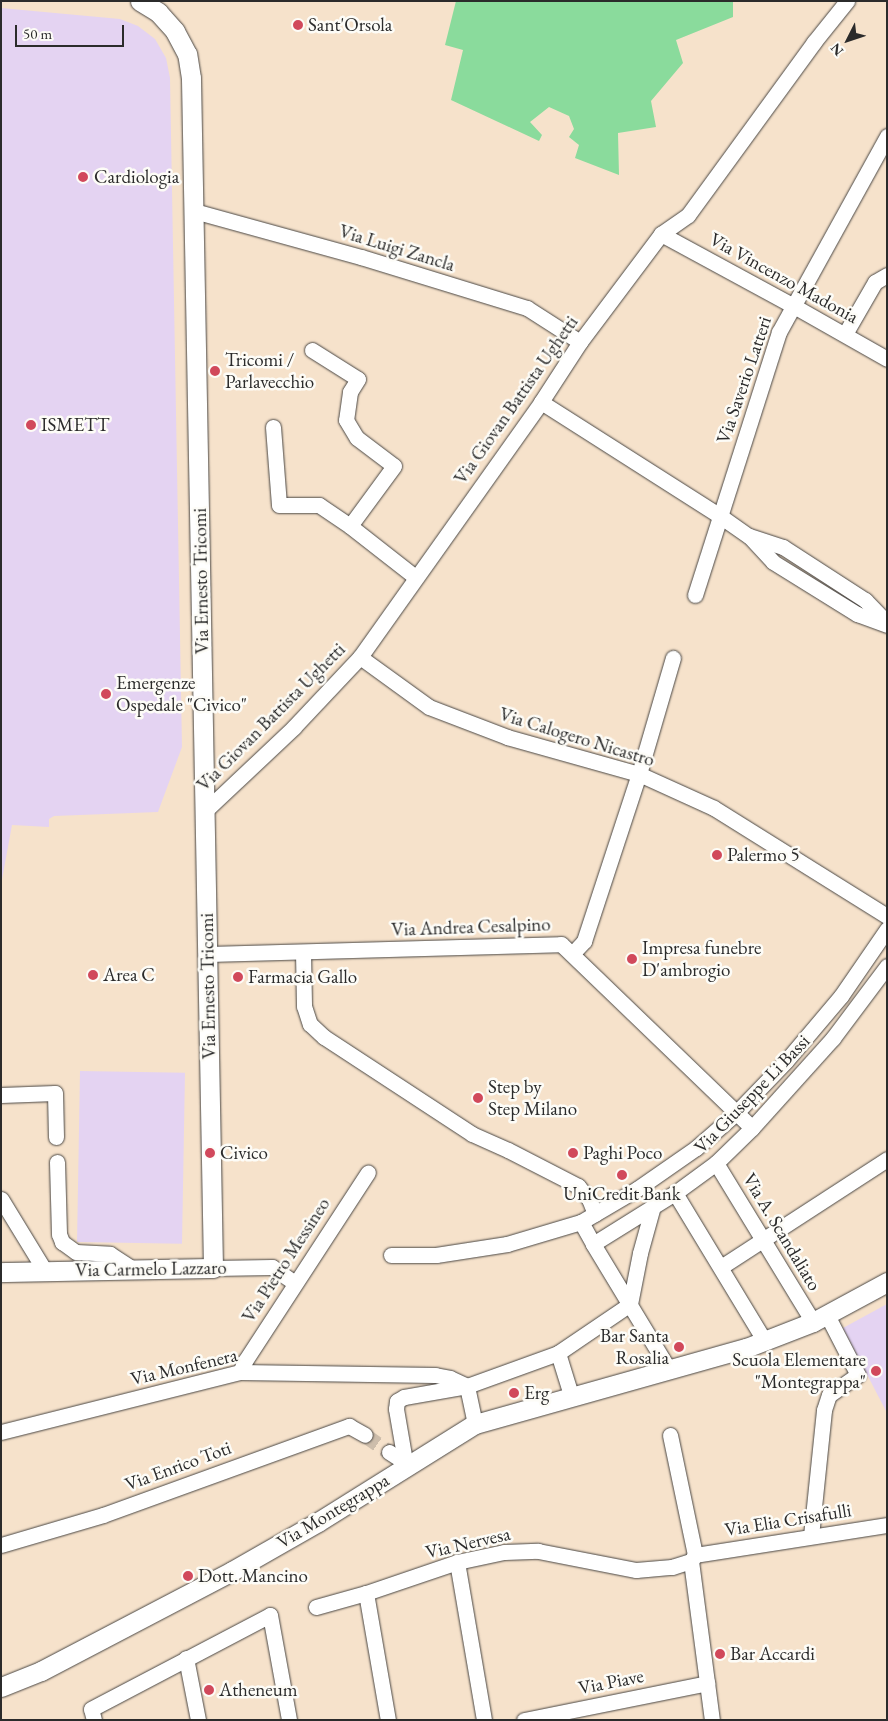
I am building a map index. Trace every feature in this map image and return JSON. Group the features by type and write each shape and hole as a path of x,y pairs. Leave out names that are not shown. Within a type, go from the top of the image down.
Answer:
{"street":[{"name":"Via Ernesto Tricomi","path":"140,1 158,12 166,21 181,42 190,66 213,1268"},
{"name":"Via Giovan Battista Ughetti","path":"205,811 294,727 360,657 541,402 580,342 661,234 688,215 814,42 847,1"},
{"name":"Via Saverio Latteri","path":"694,595 779,332 792,305 887,136"},
{"name":"Via Luigi Zancla","path":"194,211 361,257 527,308 580,342"},
{"name":"Via Vincenzo Madonia","path":"661,234 845,334 887,359"},
{"path":"845,334 875,282 887,275"},
{"path":"312,350 358,379 350,392 346,420 357,438 394,466 350,526"},
{"path":"541,402 720,516 749,536 773,562 856,614 887,624"},
{"path":"273,427 279,505 319,505 350,526 415,577"},
{"name":"Via Calogero Nicastro","path":"360,657 430,707 445,714 507,737 639,774 714,808 887,916"},
{"path":"572,954 584,941 639,774 673,658"},
{"name":"Via Giuseppe Li Bassi","path":"391,1255 436,1255 507,1244 581,1222 677,1162 736,1113 786,1061 841,996 887,930"},
{"name":"Via Andrea Cesalpino","path":"208,954 562,944 752,1128"},
{"path":"303,952 304,1006 310,1024 324,1037 472,1134 517,1154 578,1186 589,1199 595,1214"},
{"name":"Via Giuseppe Li Bassi","path":"592,1244 675,1193 716,1163 752,1128 833,1038 887,966"},
{"path":"1,1095 56,1093 56,1137"},
{"path":"721,1267 887,1159"},
{"path":"57,1162 62,1242 76,1252 110,1254 133,1269"},
{"name":"Via A. Scandaliato","path":"716,1163 764,1239 858,1374 829,1394 824,1410 811,1536"},
{"name":"Via Pietro Messineo","path":"240,1372 245,1361 368,1172"},
{"path":"675,1193 764,1340"},
{"path":"1,1198 45,1271"},
{"path":"407,1463 397,1401 404,1397 467,1386 558,1353 630,1304 640,1254 654,1206"},
{"path":"581,1222 592,1244 668,1368"},
{"name":"Via Carmelo Lazzaro","path":"1,1272 272,1267 295,1283"},
{"name":"Via Montegrappa","path":"1,1687 41,1670 232,1571 318,1522 407,1463 475,1424 571,1395 746,1348 820,1318 887,1282"},
{"path":"558,1353 571,1395"},
{"name":"Via Monfenera","path":"1,1432 240,1372 435,1375 450,1378 467,1386"},
{"path":"467,1386 475,1424"},
{"name":"Via Enrico Toti","path":"1,1545 103,1515 349,1426 365,1435"},
{"path":"670,1435 693,1558 712,1720"},
{"path":"389,1452 407,1463"},
{"name":"Via Elia Crisafulli","path":"693,1558 811,1536 887,1525"},
{"name":"Via Nervesa","path":"316,1607 366,1593 457,1562 521,1550 636,1570 672,1566 693,1558"},
{"path":"457,1562 484,1720"},
{"path":"366,1593 388,1720"},
{"path":"92,1714 186,1658 270,1615 289,1720"},
{"path":"186,1658 198,1720"},
{"name":"Via Piave","path":"524,1720 707,1683"}],"shaded area":[{"path":"1,8 120,19 138,26 155,39 166,58 170,78 182,747 158,812 54,816 49,819 49,827 12,825 1,885"},
{"path":"80,1071 185,1073 182,1244 77,1242"},
{"name":"Scuola Elementare \"Montegrappa\"","path":"887,1304 887,1413 843,1328"}],"green space":[{"path":"456,1 733,1 733,17 676,40 683,63 651,101 656,127 618,133 619,175 575,158 579,145 569,137 574,129 569,116 549,107 530,122 542,135 539,141 451,100 463,50 445,45"}],"tunnel":[{"path":"365,1435 389,1452"}],"place":[{"name":"Sant'Orsola","path":"298,25"},
{"name":"Cardiologia","path":"83,177"},
{"name":"Tricomi / Parlavecchio","path":"215,371"},
{"name":"ISMETT","path":"31,425"},
{"name":"Emergenze Ospedale \"Civico\"","path":"106,694"},
{"name":"Palermo 5","path":"717,855"},
{"name":"Impresa funebre D'ambrogio","path":"632,959"},
{"name":"Area C","path":"93,975"},
{"name":"Farmacia Gallo","path":"238,977"},
{"name":"Step by Step Milano","path":"478,1098"},
{"name":"Civico","path":"210,1153"},
{"name":"Paghi Poco","path":"573,1153"},
{"name":"UniCredit Bank","path":"622,1175"},
{"name":"Bar Santa Rosalia","path":"679,1347"},
{"name":"Scuola Elementare \"Montegrappa\"","path":"876,1371"},
{"name":"Erg","path":"514,1393"},
{"name":"Dott. Mancino","path":"188,1576"},
{"name":"Bar Accardi","path":"720,1654"},
{"name":"Atheneum","path":"209,1690"}]}
